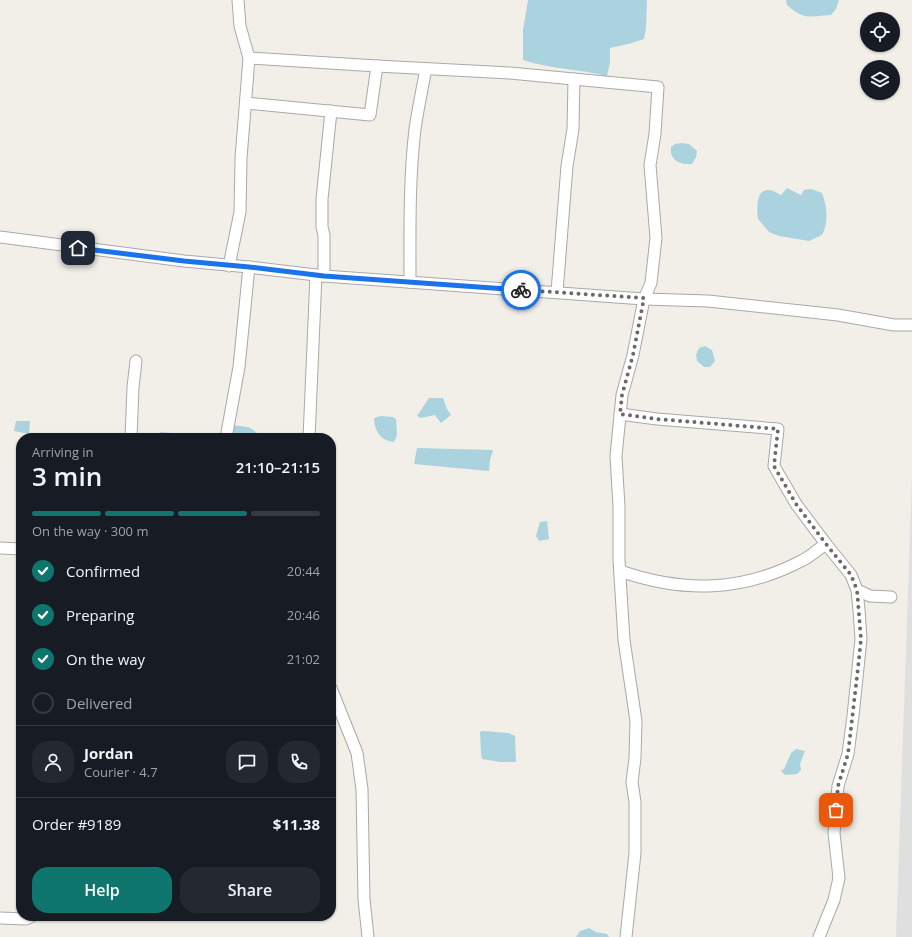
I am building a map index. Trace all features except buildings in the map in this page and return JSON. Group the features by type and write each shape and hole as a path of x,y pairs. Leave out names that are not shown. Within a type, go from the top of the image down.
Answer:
{"street":[{"path":"229,266 240,212 249,58 240,26 238,0"},
{"path":"249,58 510,73 658,87 655,134 650,165 656,238 651,284 644,298 633,355 622,395 616,456 624,640 636,721 636,758 632,782 635,802 636,853 626,937"},
{"path":"246,103 370,115 376,66"},
{"path":"410,282 410,224 413,164 416,129 426,69"},
{"path":"557,292 567,166 573,129 574,79"},
{"path":"309,433 324,235 322,227 322,199 331,111"},
{"path":"0,237 184,261 320,275 644,298 708,301 838,315 894,325 912,325"},
{"path":"227,433 239,367 249,267"},
{"path":"131,433 133,387 136,361"},
{"path":"620,414 657,419 778,429 774,466 796,504 851,575 857,590 861,639 848,754 838,786 834,833 839,878 834,900 819,937"},
{"path":"620,571 640,578 679,586 716,587 745,582 767,576 804,560 826,544"},
{"path":"0,548 16,549"},
{"path":"857,590 870,596 891,597"},
{"path":"336,700 357,753 362,789 364,899 368,937"},
{"path":"0,918 16,919"}],"shaded area":[{"path":"912,476 912,937 896,937"}],"water":[{"path":"528,0 647,0 644,39 610,48 610,63 607,76 523,60 523,30"},
{"path":"786,0 839,0 836,9 831,15 808,16 793,10 787,5"},
{"path":"675,144 689,144 697,151 696,157 692,164 680,163 672,156 671,147"},
{"path":"787,188 801,195 804,190 811,189 822,193 825,203 826,225 822,235 809,241 779,236 769,232 758,219 758,201 761,193 770,190 781,195"},
{"path":"705,346 712,350 715,361 710,367 704,367 697,361 696,355 699,348"},
{"path":"429,398 443,398 451,415 441,423 435,415 421,418 417,416"},
{"path":"381,416 393,417 396,419 397,435 394,442 385,440 375,427 374,418"},
{"path":"16,421 30,421 29,433 14,431"},
{"path":"232,425 248,427 256,433 231,433"},
{"path":"417,448 493,450 489,471 414,464"},
{"path":"547,521 549,539 539,541 536,536 540,522"},
{"path":"480,732 509,733 515,736 516,762 500,762 482,759"},
{"path":"796,749 805,751 800,764 801,770 797,774 785,775 781,771 784,769 791,753"},
{"path":"589,928 596,932 607,934 609,937 576,937 580,931"}],"way so far":[{"path":"521,290 644,298 633,355 622,395 620,414 657,419 778,429 774,466 796,504 851,575 857,590 861,639 848,754 838,786 836,810"}],"route":[{"path":"78,248 324,276 521,290"}]}
